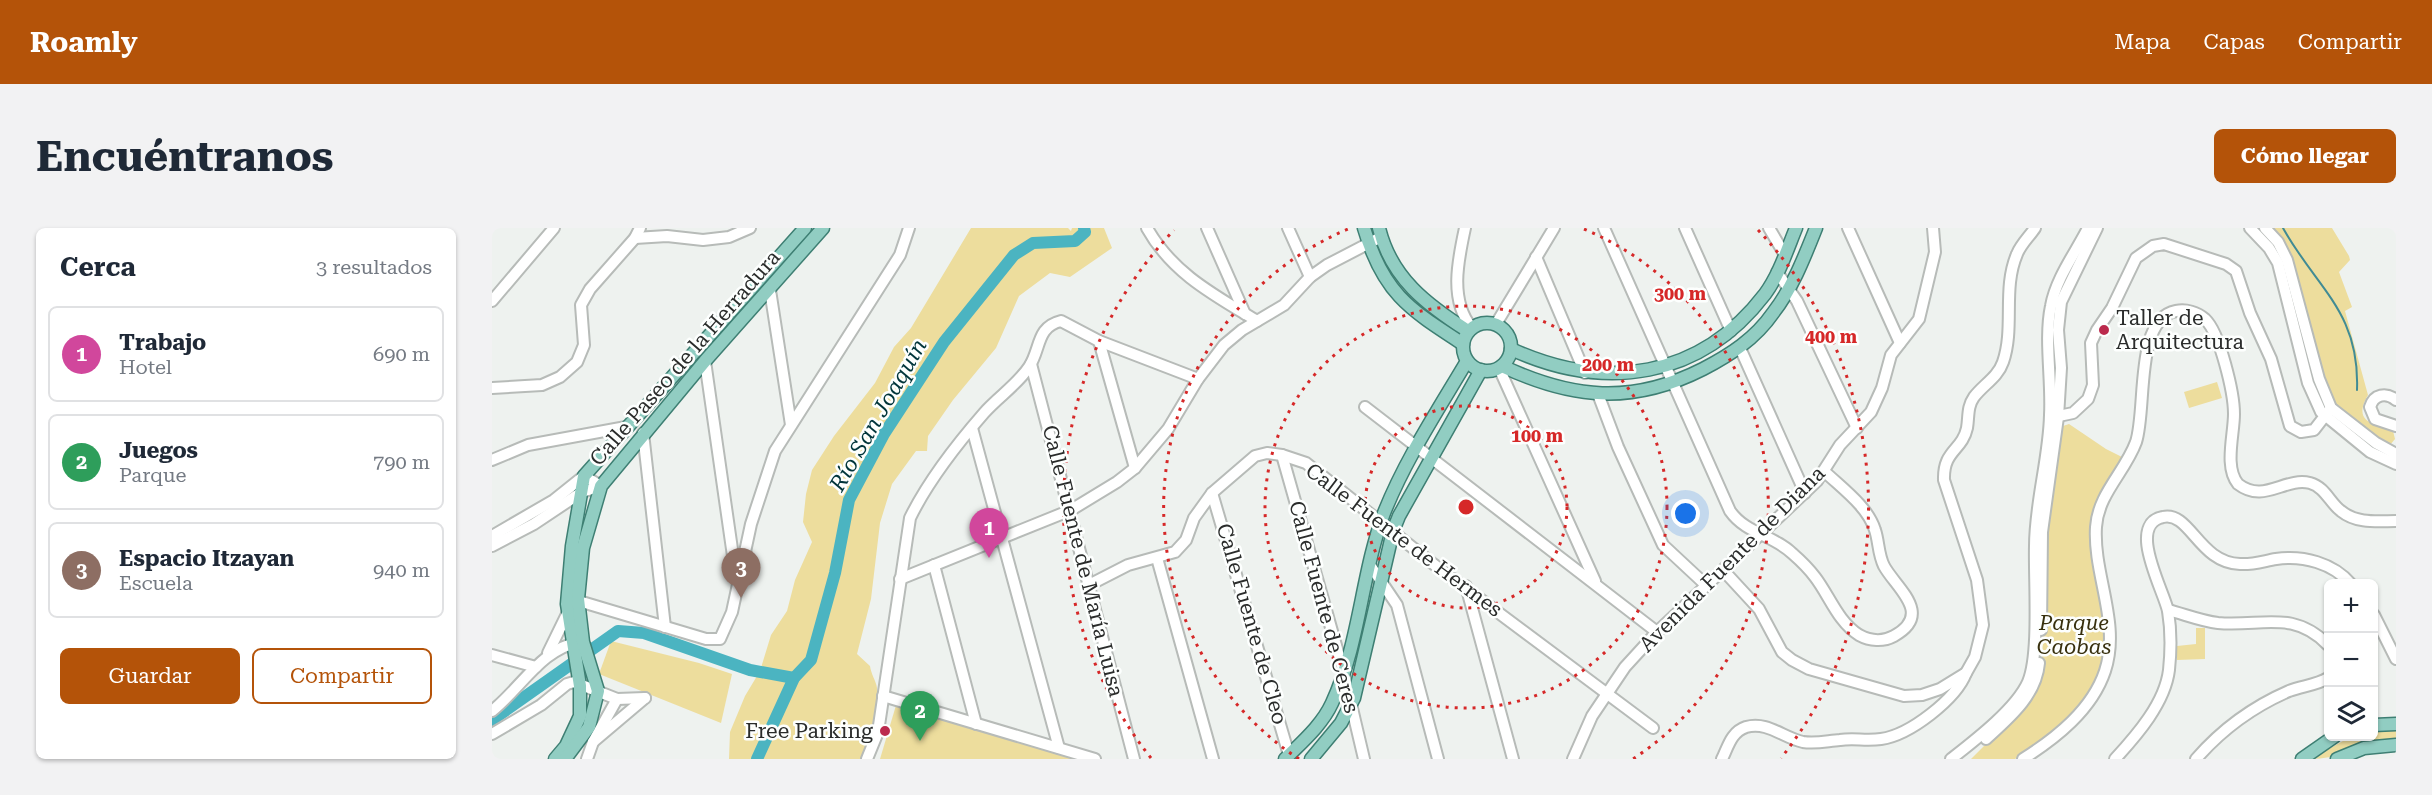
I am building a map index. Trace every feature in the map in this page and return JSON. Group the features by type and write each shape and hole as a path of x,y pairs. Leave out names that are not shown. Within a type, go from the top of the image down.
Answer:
{"main road":[{"name":"Calle Paseo de la Herradura","path":"583,725 580,716 572,546 584,476 805,228"},
{"name":"Calle Paseo de la Herradura","path":"565,759 598,691 577,642 568,612 573,599 594,502 601,486 643,433 823,228"},
{"path":"1364,228 1385,280 1398,297 1463,344"},
{"path":"1511,349 1553,366 1585,372 1627,374 1664,366 1712,344 1731,331 1766,292 1796,228"},
{"path":"1467,361 1481,370 1501,367 1538,381 1598,394 1633,393 1672,384 1740,348 1773,314 1790,288 1816,228"},
{"path":"1380,233 1391,260 1408,286 1432,307 1470,330"},
{"path":"1287,757 1311,734 1331,704 1343,670 1382,523 1417,445 1467,361 1463,344 1470,330 1483,323 1496,324 1506,331 1511,349 1501,367"},
{"path":"1311,759 1341,723 1351,705 1393,531 1481,370"},
{"path":"601,456 604,468 610,473"},
{"path":"2378,725 2396,724"},
{"name":"Calle Paseo de la Herradura","path":"555,759 583,725"},
{"path":"2302,759 2328,741"},
{"path":"2337,759 2364,748 2396,745"}],"street":[{"path":"492,301 554,228"},
{"path":"492,388 542,385 560,377 577,362 584,345 581,305 590,289 637,233 703,240 729,237 750,228"},
{"path":"573,599 706,639 720,639 732,612 751,524 771,461 791,425 900,255 909,228"},
{"path":"1147,228 1170,262 1198,285 1257,321"},
{"path":"1207,228 1245,314"},
{"path":"1288,228 1310,278"},
{"path":"1465,228 1458,277 1459,307 1470,330"},
{"path":"1496,324 1554,228"},
{"path":"1604,228 1672,384 1730,511 1738,522 1784,545 1815,576 1843,620 1857,634 1880,640 1900,633 1911,615 1906,592 1885,567 1878,550 1876,533 1867,512 1825,472"},
{"path":"1685,228 1731,331"},
{"path":"1768,228 1785,255"},
{"path":"1848,228 1900,343"},
{"name":"Avenida Fuente de Diana","path":"1574,758 1592,716 1625,667 1657,632 1805,493 1825,472 1834,453 1871,412 1877,400 1887,364 1919,319 1935,252 1933,228"},
{"path":"1722,759 1737,732 1746,727 1760,726 1773,729 1789,738 1817,744 1895,735 1916,724 1962,685 1980,642 1982,604 1977,580 1944,480 1944,468 1947,457 1966,429 1968,408 1972,399 2002,364 2008,341 2008,292 2011,272 2017,254 2035,228"},
{"path":"2054,417 2048,330 2051,304 2059,283 2088,228"},
{"path":"1963,759 2007,719 2028,696 2035,684 2039,667 2036,523 2061,368 2058,330 2061,302 2097,228"},
{"path":"2265,228 2278,242 2287,260 2328,412 2396,453"},
{"path":"2254,229 2278,263 2308,383 2328,412 2370,452 2396,464"},
{"path":"900,579 1094,499 1135,468 1168,429 1198,379 1224,345 1284,305 1310,278 1327,265 1369,243 1380,233"},
{"path":"2054,417 2077,410 2090,395 2093,381 2090,363 2091,343 2116,301 2136,258 2144,250 2164,244 2226,264 2236,271 2250,313 2271,359 2288,423 2297,431 2310,432 2328,412"},
{"path":"1536,257 1585,372"},
{"path":"1777,272 1790,288 1857,428"},
{"path":"770,290 791,425"},
{"path":"2023,759 2077,715 2098,687 2106,668 2109,620 2096,540 2097,515 2105,495 2135,442 2150,336 2162,317 2172,312 2188,311 2203,317 2213,329 2231,393 2234,412 2231,466 2238,484 2256,493 2308,483 2321,489 2340,510 2350,516 2369,521 2396,521"},
{"path":"867,759 878,732 910,518 920,498 972,428 1031,364 1043,330 1050,324 1060,321 1099,341 1198,379"},
{"path":"1099,341 1135,468"},
{"path":"1740,348 1805,493"},
{"path":"705,361 738,585"},
{"name":"Calle Fuente de María Luisa","path":"1031,364 1071,510 1134,759"},
{"path":"1501,367 1596,583"},
{"path":"1598,394 1618,447 1663,545 1707,586"},
{"path":"2396,400 2387,395 2380,395 2374,398 2370,407 2375,419 2396,426"},
{"path":"1365,407 1433,457 1657,632"},
{"path":"492,460 528,445 626,427"},
{"path":"972,428 1004,537 1059,748"},
{"path":"643,433 665,627"},
{"name":"Calle Fuente de Hermes","path":"1089,585 1128,565 1167,556 1181,547 1194,518 1212,493 1255,456 1267,453 1282,454 1306,463 1653,728"},
{"name":"Calle Fuente de Ceres","path":"1282,454 1343,670 1365,759"},
{"path":"492,536 554,500 584,476 601,486"},
{"path":"492,546 534,524 582,492 601,486"},
{"name":"Calle Fuente de Cleo","path":"1212,493 1287,757"},
{"path":"2115,759 2150,714 2166,682 2170,646 2168,610 2148,556 2146,540 2148,529 2154,521 2162,517 2173,517 2182,522 2208,553 2218,560 2247,565 2285,558 2301,558 2332,569 2345,579"},
{"path":"1157,558 1213,759"},
{"path":"934,565 976,724"},
{"path":"1370,565 1397,605 1438,759"},
{"path":"1723,570 1759,609 1782,652 1809,669 1904,696 1922,695 1966,673"},
{"path":"1466,586 1513,759"},
{"path":"1951,759 2002,713 2028,681 2038,587"},
{"path":"2168,610 2217,622 2285,622 2305,628 2324,642"},
{"name":"Calle Paseo de la Herradura","path":"545,658 568,612"},
{"path":"2378,624 2396,658"},
{"path":"492,711 513,695 545,658 562,646 577,642"},
{"path":"492,655 536,667"},
{"path":"2196,759 2219,735 2253,709 2290,691 2324,679"},
{"path":"492,734 541,705 567,684 574,682 617,699 645,698 593,742"},
{"path":"883,696 1095,759"},
{"path":"587,759 593,742 617,699"},
{"path":"583,725 593,742"}],"green space":[{"path":"971,228 1068,228 1071,231 1072,228 1104,228 1112,248 1070,277 1050,273 1019,296 996,348 953,400 928,436 927,451 916,451 892,484 880,523 871,599 857,654 870,666 878,698 874,725 861,759 729,759 730,732 745,696 760,671 771,635 787,611 795,580 812,542 803,522 806,494 812,470 834,436 875,383 894,347 911,328"},
{"path":"2269,228 2332,228 2349,256 2350,260 2339,272 2352,307 2345,311 2368,395 2362,413 2369,422 2393,431 2395,439 2390,445 2332,407"},
{"path":"2217,382 2222,398 2189,408 2184,392"},
{"name":"Parque Caobas","path":"2069,424 2106,449 2124,458 2096,505 2105,621 2105,645 2099,676 2086,698 2067,720 2015,759 1971,759 1993,737 2042,667 2045,544 2060,427"},
{"path":"2196,628 2205,628 2205,659 2177,660 2177,646 2196,644"},
{"path":"611,641 699,663 732,674 721,723 599,674"},
{"path":"897,702 1089,759 880,759"},
{"path":"2396,730 2396,741 2341,755 2311,759 2343,741 2378,741 2378,731"}],"waterway":[{"name":"Río San Joaquín","path":"757,759 794,678 811,660 835,573 849,500 884,434 944,342 1014,255 1033,243 1075,241 1085,232 1084,228"},
{"path":"2283,228 2344,321 2356,363 2357,390"},
{"name":"Río San Joaquín","path":"492,720 618,631 644,633 750,670 794,678"}],"place":[{"name":"Taller de Arquitectura","path":"2104,330"},
{"name":"Trabajo","path":"989,558"},
{"name":"Espacio Itzayan","path":"741,598"},
{"name":"Free Parking","path":"885,731"},
{"name":"Juegos","path":"920,741"}]}
